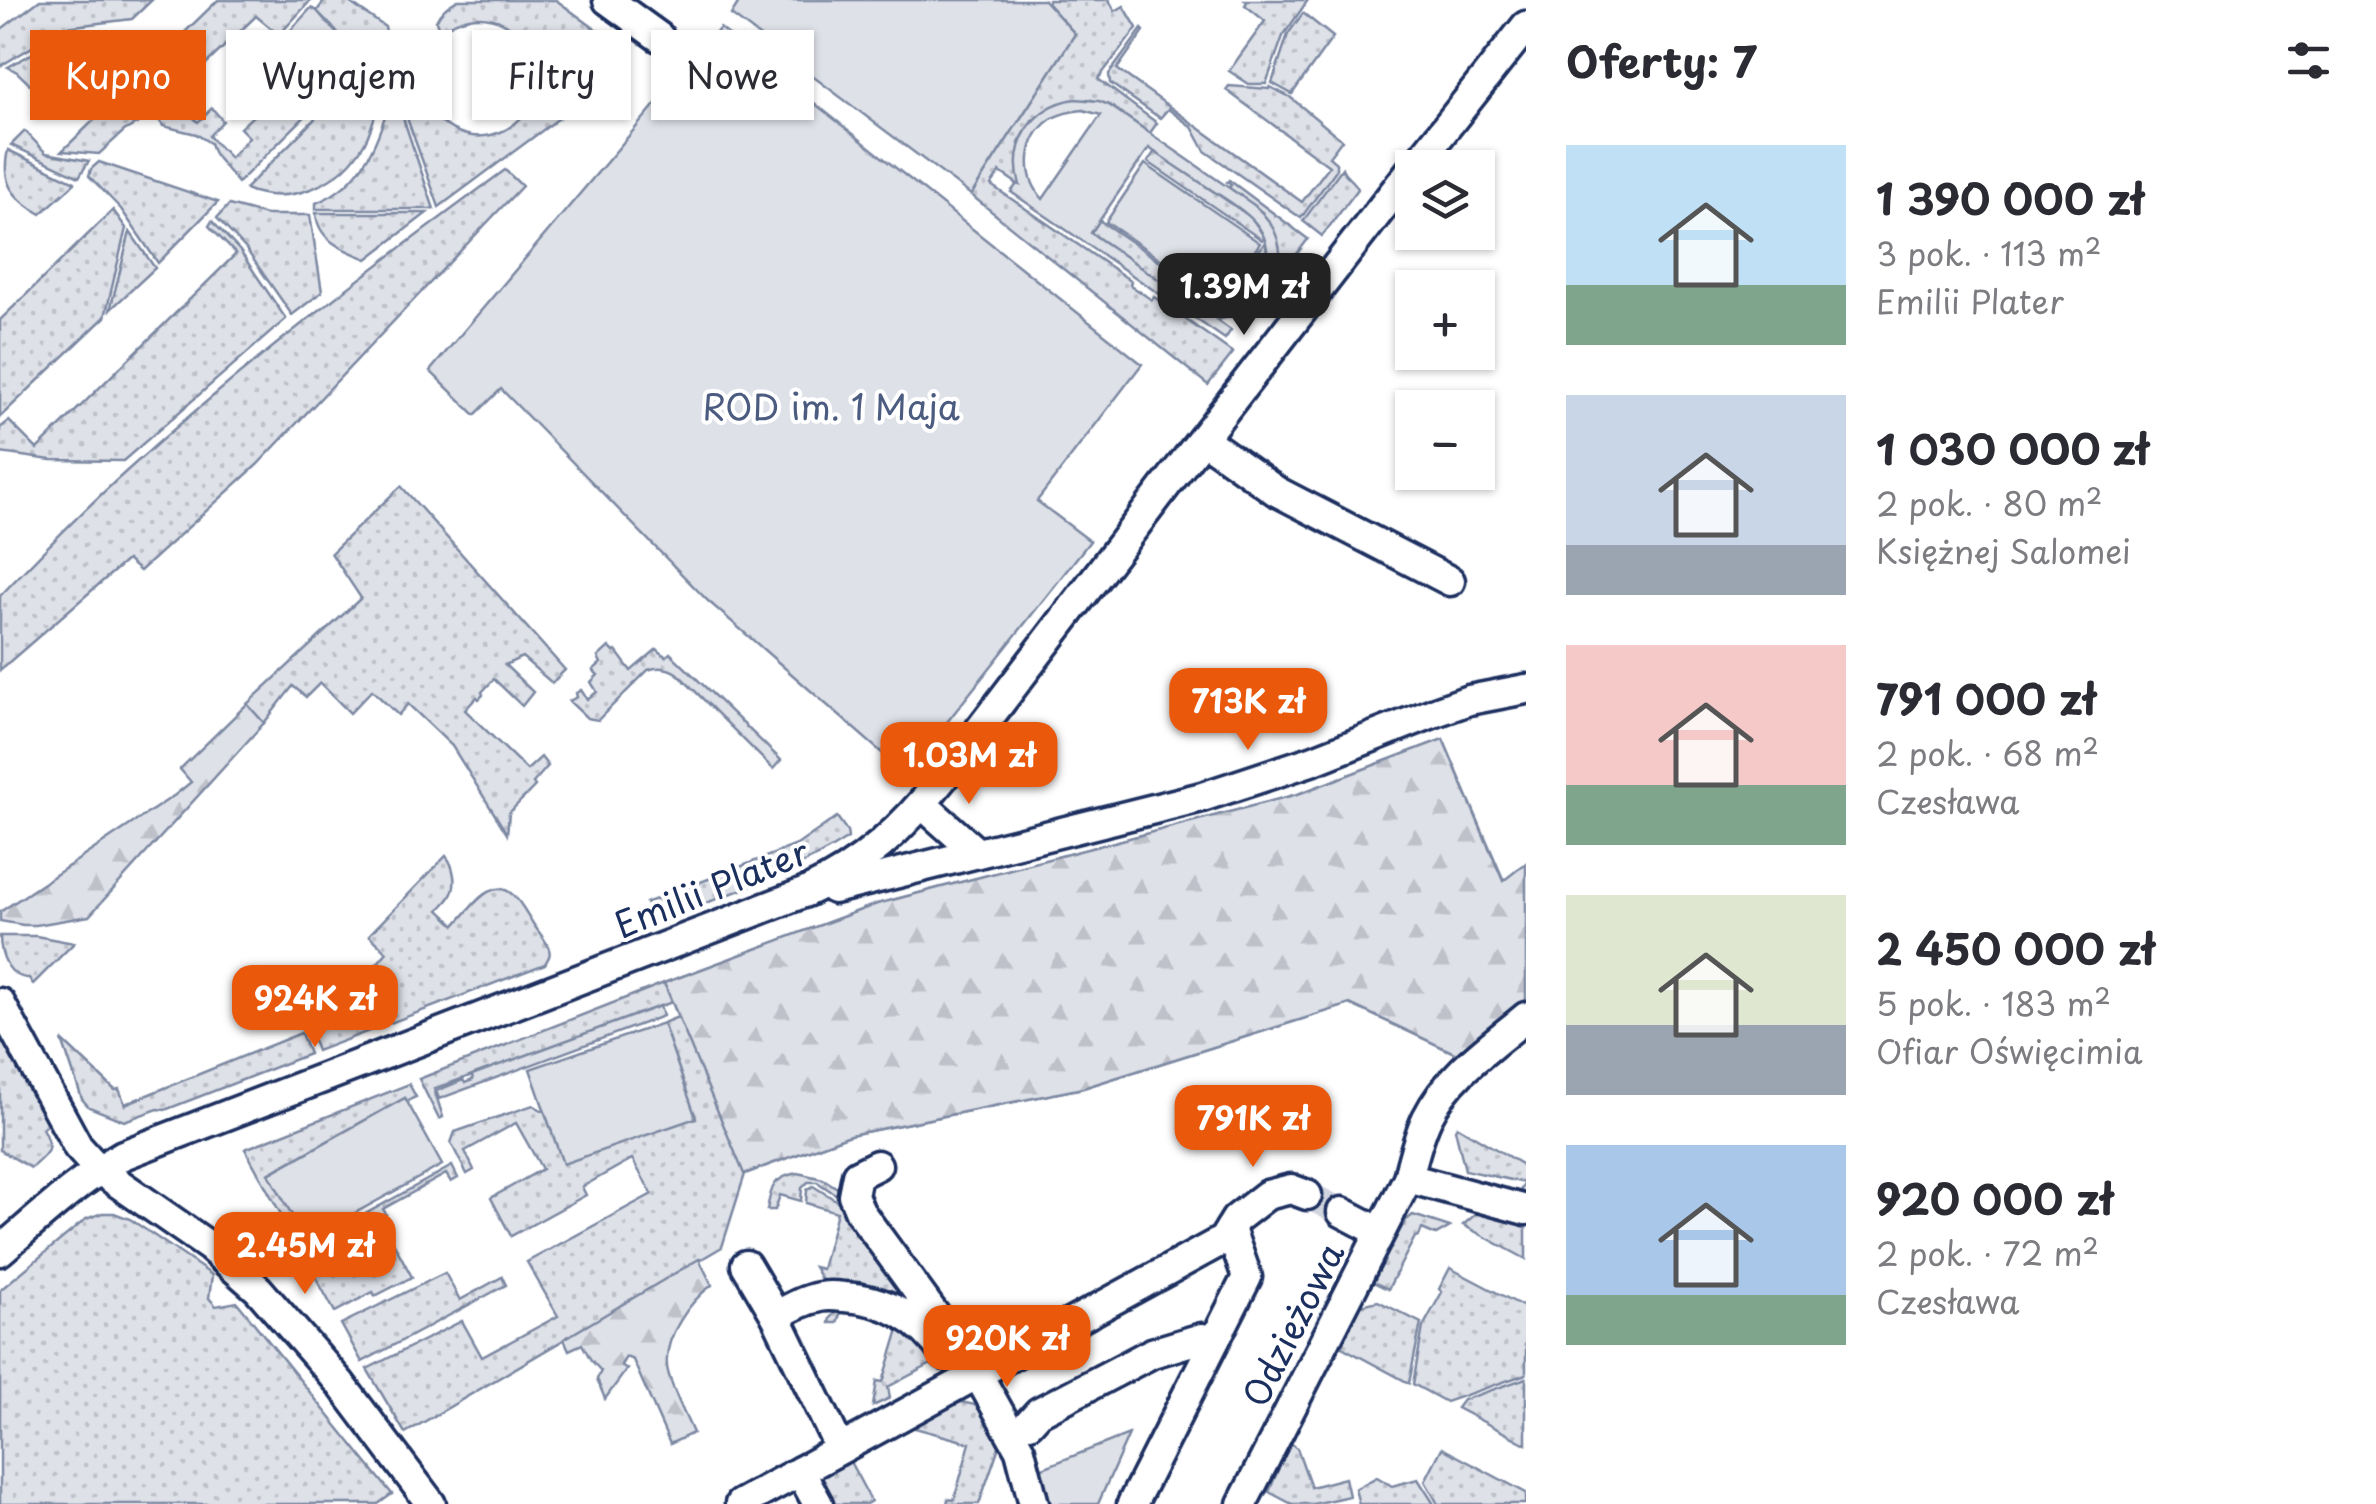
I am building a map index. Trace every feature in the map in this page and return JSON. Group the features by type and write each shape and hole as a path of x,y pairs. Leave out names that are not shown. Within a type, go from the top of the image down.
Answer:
{"street":[{"path":"608,0 651,31"},
{"name":"Emilii Plater","path":"1427,150 1526,26"},
{"name":"Emilii Plater","path":"0,1250 98,1169 123,1154 788,899 855,866 922,804 1395,191"},
{"path":"1202,439 1290,499 1450,581"},
{"path":"788,899 1219,792 1454,706 1526,689"},
{"path":"922,804 977,853"},
{"path":"0,1003 78,1147 98,1169 210,1247 258,1289 340,1383 431,1504"},
{"name":"Odzieżowa","path":"1242,1504 1408,1178 1429,1114 1452,1081 1526,1017"},
{"path":"876,1166 858,1175 853,1195 860,1212 1020,1450 1034,1504"},
{"path":"1408,1178 1526,1210"},
{"path":"740,1504 1223,1240 1236,1219 1267,1195 1291,1190 1307,1195"},
{"path":"1342,1212 1380,1232"},
{"path":"1132,1504 1247,1277 1230,1230"},
{"path":"746,1266 776,1316 840,1449"},
{"path":"776,1316 798,1303 824,1296 880,1302 908,1316 969,1377"},
{"path":"1028,1423 1038,1412 1152,1353 1202,1338 1213,1343"},
{"path":"800,1471 818,1504"}],"green space":[{"path":"40,0 152,0 132,19 61,30 30,30 30,48 0,66 0,30"},
{"path":"218,0 311,0 284,30 273,30 256,16 241,30 226,30 226,45 206,64 206,30 187,30"},
{"path":"325,0 346,0 386,30 335,30 317,11"},
{"path":"458,0 556,0 597,30 514,30 487,18 469,18 440,30 436,21"},
{"path":"740,0 1044,0 1075,34 971,195 814,77 814,30 751,30 731,15"},
{"path":"1109,0 1115,11 1124,6 1137,28 1098,79 1157,123 1150,133 1109,105 1088,99 1032,120 1019,143 1022,187 1000,172 991,185 1233,353 1208,385 971,195 1075,34 1047,3"},
{"path":"1245,0 1308,0 1283,36 1266,84 1249,84 1229,71 1265,21 1245,5"},
{"path":"311,8 334,30 291,30"},
{"path":"1303,13 1333,37 1292,94 1272,83 1288,34"},
{"path":"1142,29 1117,69 1302,202 1329,166 1226,90 1229,86 1270,87 1290,97 1342,140 1329,157 1336,163 1336,170 1301,218 1205,151 1192,127 1168,109 1160,118 1110,83 1109,74"},
{"path":"30,55 30,85 17,72 8,67"},
{"path":"1075,99 1109,105 1254,205 1269,222 1278,239 1277,274 1256,303 1217,320 1231,330 1225,339 1011,192 1020,185 1017,155 1027,129 1036,118","holes":["1083,110 1101,115 1043,199 1029,169 1035,136 1051,119","1149,148 1239,208 1257,225 1267,247 1266,265 1260,283 1245,299 1223,308 1193,303 1091,233"]},
{"name":"ROD im. 1 Maja","path":"814,103 1142,364 1037,501 1090,541 906,774 707,600 501,389 475,415 430,371 651,110 651,120 814,120"},
{"path":"212,108 223,121 209,136 230,158 249,137 240,128 249,120 301,120 238,183 214,154 210,143 196,134 163,126 159,120 198,122 206,120"},
{"path":"94,120 143,120 124,131 99,154 62,151"},
{"path":"314,120 373,120 355,157 329,180 297,193 280,195 245,189"},
{"path":"404,120 434,209 316,209 316,203 333,195 359,171 383,123"},
{"path":"408,120 440,120 471,136 509,128 518,120 556,120 439,207"},
{"path":"25,131 46,153 89,161 79,177 11,145"},
{"path":"8,150 75,183 41,214 11,189 6,172"},
{"path":"1155,151 1252,218 1265,238 1262,240 1148,162"},
{"path":"99,162 218,202 158,263 121,209 89,176"},
{"path":"1145,164 1260,243 1221,300 1106,222"},
{"path":"1342,168 1358,189 1322,236 1303,221"},
{"path":"505,170 522,186 257,465 140,571 127,560 0,670 0,596 64,530 175,428 267,352"},
{"path":"1229,180 1308,239 1273,286 1277,276 1263,213 1229,188"},
{"path":"229,205 266,215 310,215 322,292 292,315 246,249 217,218"},
{"path":"113,210 126,228 105,317 0,417 0,320"},
{"path":"316,213 427,213 367,259 327,237"},
{"path":"1099,220 1221,303 1266,241 1263,274 1256,287 1235,305 1205,307 1188,300 1091,233"},
{"path":"212,221 240,251 286,319 123,461 51,460 0,453 0,428 9,421 37,449 236,254 209,226"},
{"path":"130,232 155,268 110,310"},
{"path":"401,486 565,670 552,683 522,657 505,665 533,692 522,706 494,679 465,710 527,770 541,757 548,766 509,813 507,834 452,746 408,704 398,715 372,690 350,713 320,683 306,697 293,686 264,723 247,704 361,598 331,553"},
{"path":"609,647 631,671 657,649 666,657 670,653 781,760 773,769 679,675 664,668 648,670 598,720 587,718 569,701 581,690 587,699 597,692 591,682 598,675 593,670 601,663 598,657"},
{"path":"247,704 264,723 89,916 36,925 0,921 0,912 191,782 180,769"},
{"path":"1443,739 1504,881 1526,1001 1465,1058 1350,1004 1083,1088 850,1135 745,1174 722,1247 405,1433 367,1369 462,1321 482,1357 558,1316 527,1262 652,1194 632,1159 582,1187 586,1195 511,1236 491,1198 542,1169 516,1123 465,1151 474,1170 467,1174 451,1143 455,1132 533,1105 545,1112 563,1163 695,1118 663,1023 678,1017 672,1002 434,1089 443,1117 439,1119 419,1079 877,904 1298,794"},
{"path":"1443,739 1503,881 1526,863 1526,1001 1465,1058 1350,1004 1083,1088 850,1135 744,1174 664,983 877,904 1298,794"},
{"path":"837,817 848,838 826,851 755,884 658,921 651,916 646,903 797,845"},
{"path":"446,856 453,870 454,887 439,910 455,925 485,894 506,890 518,900 547,943 550,953 545,964 317,1051 308,1028 355,987 366,998 386,976 376,965 387,952 369,935"},
{"path":"0,936 36,936 74,943 33,984 7,964"},
{"path":"660,1006 663,1016 439,1099 436,1091 473,1080 472,1075"},
{"path":"663,1023 696,1118 563,1164 530,1069"},
{"path":"0,1029 50,1123 42,1128 48,1150 31,1168 0,1150"},
{"path":"301,1033 309,1054 165,1110 124,1121 89,1107 82,1099 62,1040 115,1090 119,1089 125,1104"},
{"path":"409,1084 416,1097 407,1101 405,1098 270,1173 309,1245 452,1166 458,1178 451,1182 446,1174 383,1209 386,1214 374,1222 384,1241 391,1238 412,1277 335,1312 245,1149"},
{"path":"405,1098 442,1165 306,1240 269,1174"},
{"path":"1457,1126 1526,1167 1526,1202 1515,1199 1525,1183 1465,1170"},
{"path":"798,1173 823,1179 847,1194 843,1199 817,1182 808,1182 802,1188 801,1201 780,1195 775,1210 767,1210 775,1184"},
{"path":"813,1186 842,1204 924,1317 827,1289 814,1267 822,1269 837,1212 806,1203 807,1190"},
{"path":"1478,1212 1526,1223 1526,1259 1463,1225"},
{"path":"114,1213 130,1219 212,1275 209,1298 216,1306 237,1302 392,1494 378,1504 0,1504 0,1290 86,1219"},
{"path":"1413,1215 1450,1227 1436,1235 1422,1229 1388,1289 1373,1282 1405,1221"},
{"path":"699,1259 712,1285 680,1321 667,1355 670,1381 693,1433 670,1444 633,1360 626,1357 621,1365 627,1369 605,1399 597,1379 601,1371 582,1344 569,1350 564,1339"},
{"path":"1450,1268 1526,1308 1526,1374 1446,1402 1413,1384 1423,1327"},
{"path":"445,1273 460,1300 502,1277 506,1285 362,1362 341,1324"},
{"path":"1378,1301 1421,1323 1409,1383 1340,1346 1361,1305"},
{"path":"840,1307 902,1321 935,1362 888,1387 890,1398 873,1406 877,1381 883,1382 900,1326 842,1308 837,1323 829,1323"},
{"path":"1526,1378 1526,1444 1457,1408 1463,1400"},
{"path":"961,1402 985,1407 1003,1435 979,1504 947,1504 948,1499 954,1500 970,1443 911,1427"},
{"path":"1129,1434 1098,1504 1046,1504 1040,1469"},
{"path":"1289,1442 1297,1448 1311,1487 1345,1478 1349,1496 1292,1504 1269,1492"},
{"path":"1442,1448 1526,1493 1526,1504 1438,1504 1425,1481"},
{"path":"847,1456 871,1501 825,1504 809,1476"},
{"path":"1377,1477 1392,1486 1418,1479 1434,1504 1359,1504 1355,1489"}],"tunnel":[{"path":"1307,1195 1342,1212"}]}
